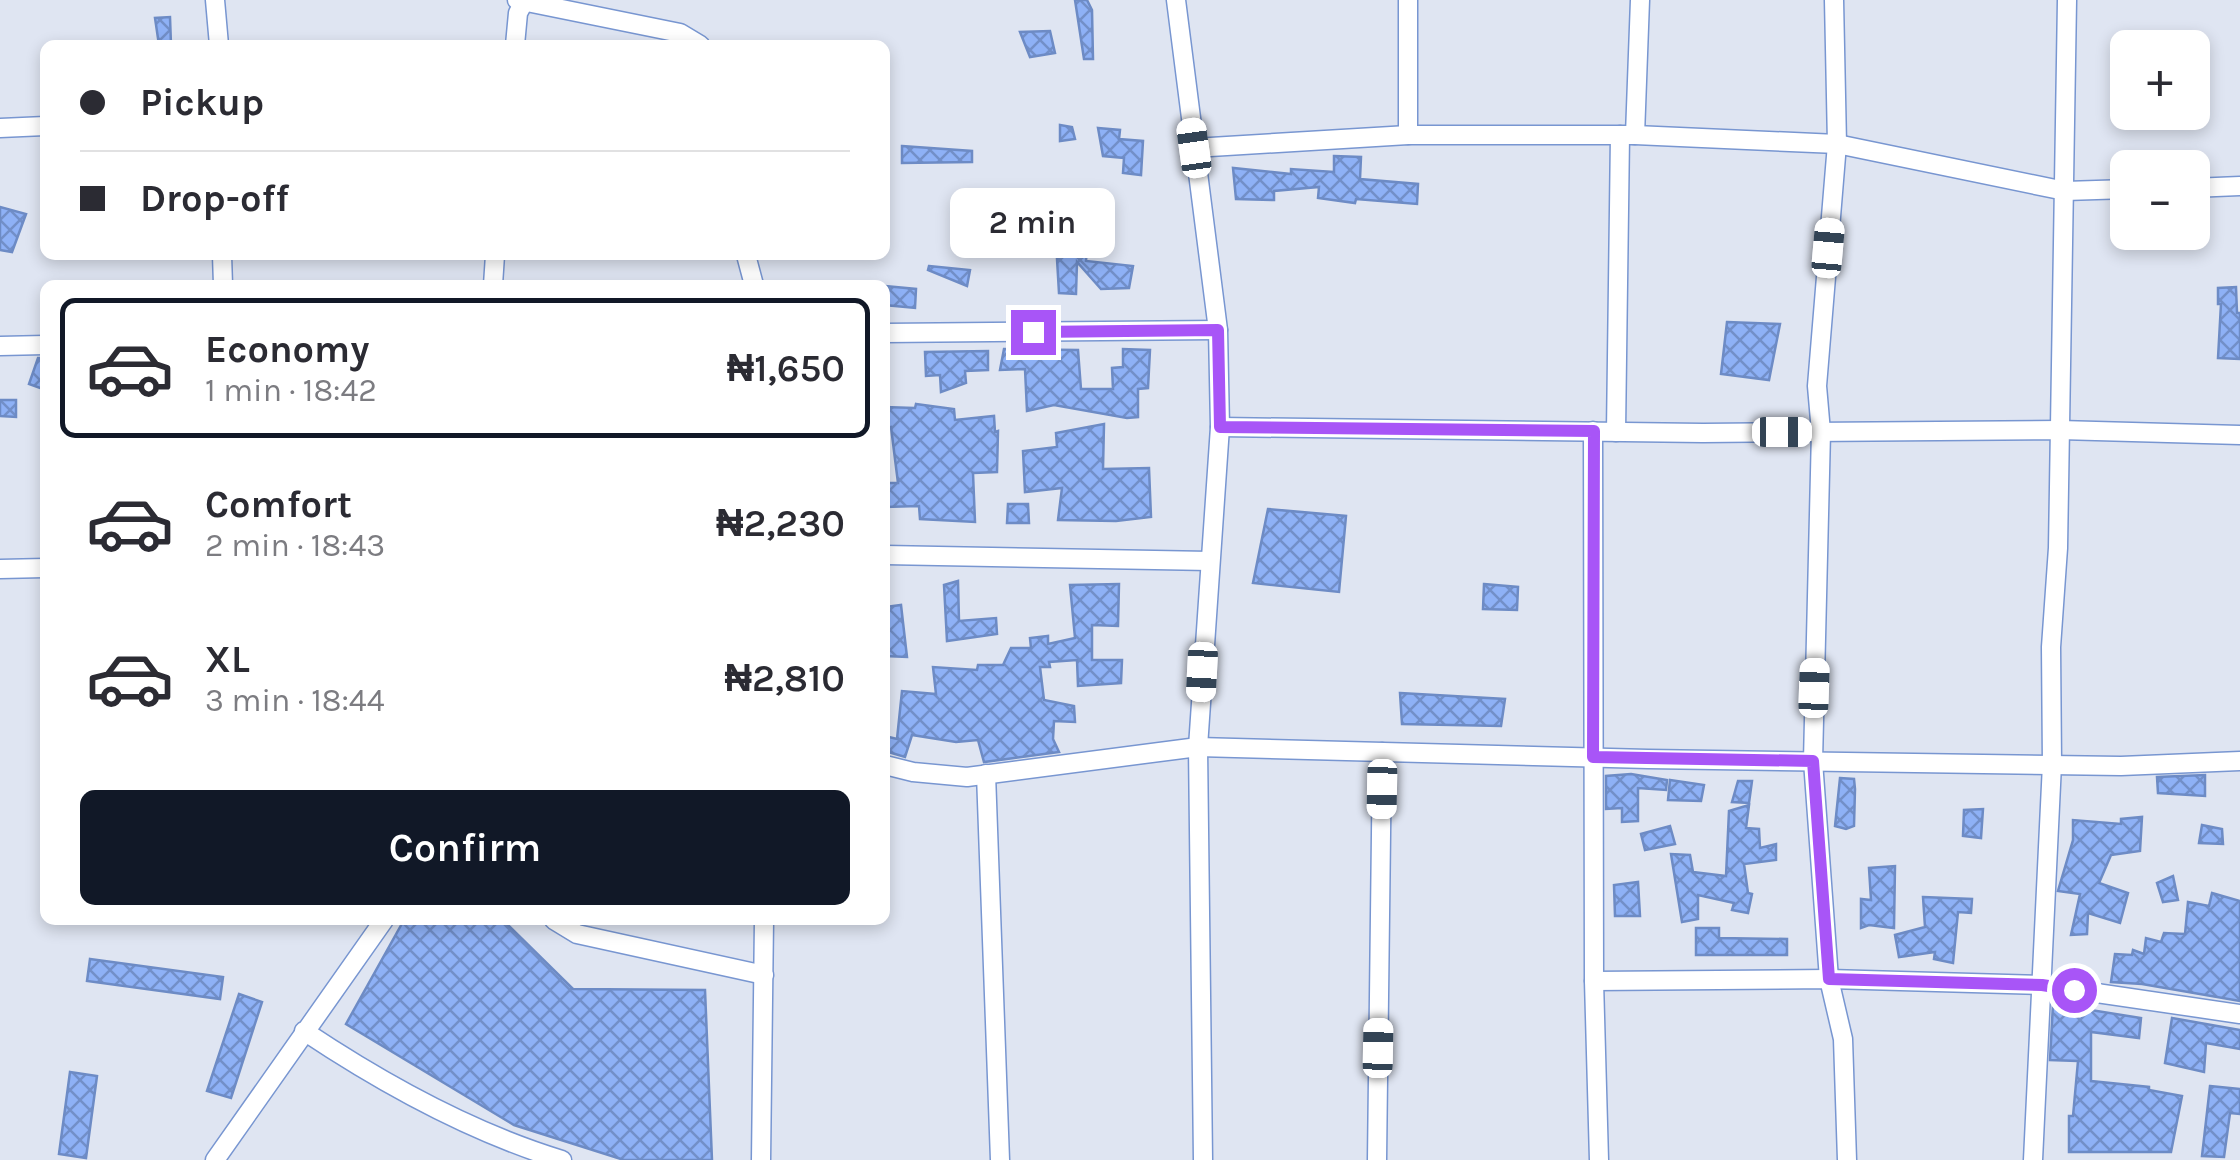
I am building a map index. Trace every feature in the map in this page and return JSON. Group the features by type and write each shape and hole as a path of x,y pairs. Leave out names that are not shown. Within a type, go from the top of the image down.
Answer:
{"street":[{"path":"216,0 219,40"},
{"path":"1176,0 1218,330 1220,427 1198,747 1203,1160"},
{"path":"1408,0 1408,135"},
{"path":"1616,432 1627,134 1640,0"},
{"path":"1834,0 1837,144 1817,386 1821,432 1813,761 1829,979 1843,1039 1848,1160"},
{"path":"2033,1160 2052,764 2050,646 2058,548 2067,0"},
{"path":"515,40 521,1 680,33 692,40"},
{"path":"0,128 40,126"},
{"path":"1194,148 1408,135 1627,134 1837,144 2065,191 2110,190"},
{"path":"2210,187 2240,186"},
{"path":"890,333 1218,330"},
{"path":"0,346 40,345"},
{"path":"1220,427 1616,432 2060,430 2240,435"},
{"path":"1594,431 1594,981 1599,1160"},
{"path":"890,555 1210,561"},
{"path":"0,569 40,568"},
{"path":"890,766 967,777 1198,747 2121,766 2240,761"},
{"path":"1377,1160 1382,752"},
{"path":"986,774 1000,1160"},
{"path":"215,1160 380,925"},
{"path":"562,925 577,934 764,975"},
{"path":"762,1160 764,925"},
{"path":"1594,981 1829,979 2042,985 2240,1014"},
{"path":"304,1032 344,1058 508,1144 562,1160"}],"building":[{"path":"1075,0 1087,0 1092,10 1093,59 1084,59"},
{"path":"170,17 171,40 158,40 155,18"},
{"path":"1050,31 1055,53 1030,57 1020,32"},
{"path":"1060,125 1072,127 1075,139 1060,141"},
{"path":"1098,128 1120,130 1119,139 1143,141 1141,175 1123,173 1124,158 1103,156"},
{"path":"902,146 972,151 972,162 902,163"},
{"path":"1334,156 1361,157 1360,179 1418,184 1417,204 1318,198 1319,187 1274,191 1274,200 1236,199 1233,168 1291,174 1291,169 1334,172"},
{"path":"0,207 26,214 12,252 0,250"},
{"path":"1062,210 1090,212 1086,261 1133,266 1129,288 1101,289 1077,262 1076,294 1059,293 1056,242 1060,241"},
{"path":"929,266 970,270 967,286 928,270"},
{"path":"890,286 916,289 915,308 890,306"},
{"path":"2236,287 2240,359 2218,358 2218,288"},
{"path":"1727,322 1780,324 1769,380 1721,374"},
{"path":"1004,349 1078,350 1081,389 1113,389 1112,368 1123,367 1123,349 1150,350 1148,388 1138,389 1138,417 1054,405 1027,411 1025,369 1000,370"},
{"path":"988,351 988,370 965,371 966,383 941,392 940,375 926,376 925,352"},
{"path":"38,358 40,358 40,388 29,384"},
{"path":"0,400 16,400 16,417 0,416"},
{"path":"916,404 954,409 955,420 994,416 995,432 998,431 997,472 973,473 975,522 920,519 919,506 890,507 890,483 898,483 890,407 915,408"},
{"path":"1104,424 1103,469 1149,468 1151,517 1058,520 1062,488 1025,492 1023,451 1057,447 1056,433"},
{"path":"1008,504 1028,504 1029,523 1007,523"},
{"path":"1268,509 1346,516 1339,592 1253,583"},
{"path":"958,581 959,621 996,618 997,634 947,641 944,585"},
{"path":"1119,584 1118,626 1092,625 1092,660 1122,660 1121,683 1078,686 1077,660 1049,662 1050,667 1040,667 1044,700 1074,706 1075,722 1054,721 1053,739 1059,752 984,762 978,740 956,742 912,735 905,757 890,752 890,737 897,739 902,691 936,694 933,667 977,670 978,665 1003,665 1011,648 1031,648 1030,638 1048,636 1048,644 1075,638 1070,585"},
{"path":"1484,584 1518,587 1517,610 1483,609"},
{"path":"901,605 907,657 890,656 890,606"},
{"path":"1400,693 1505,699 1501,726 1402,724"},
{"path":"1631,774 1667,780 1666,790 1638,788 1638,821 1622,822 1622,808 1606,809 1606,776"},
{"path":"2205,775 2205,796 2158,793 2157,777"},
{"path":"1840,778 1854,779 1854,826 1846,829 1835,826"},
{"path":"1670,780 1704,785 1701,801 1668,800"},
{"path":"1738,781 1752,781 1749,803 1732,802"},
{"path":"1749,805 1746,828 1759,829 1760,848 1776,844 1776,860 1744,864 1748,893 1752,894 1748,913 1732,910 1734,903 1698,895 1698,919 1682,922 1671,854 1690,855 1693,872 1726,876 1729,811"},
{"path":"1983,809 1981,838 1963,836 1964,810"},
{"path":"2142,817 2140,851 2111,855 2099,883 2128,893 2120,923 2088,913 2087,934 2071,935 2080,894 2058,891 2073,840 2073,820 2121,824 2121,819"},
{"path":"2202,825 2222,829 2223,844 2199,843"},
{"path":"1670,826 1675,844 1645,850 1641,834"},
{"path":"1895,866 1894,928 1861,928 1861,899 1871,900 1869,868"},
{"path":"2173,876 2178,900 2163,902 2157,883"},
{"path":"1638,882 1640,916 1615,916 1614,885"},
{"path":"2212,893 2240,901 2240,1001 2111,982 2115,954 2132,955 2133,950 2144,954 2146,938 2161,942 2164,933 2185,934 2188,902 2209,906"},
{"path":"1923,897 1972,899 1971,913 1958,912 1953,963 1934,959 1935,952 1899,957 1895,935 1925,927"},
{"path":"401,925 508,925 573,989 705,990 712,1160 624,1160 514,1125 346,1024"},
{"path":"1696,928 1719,928 1719,938 1787,939 1787,955 1696,955"},
{"path":"90,959 223,977 220,999 87,981"},
{"path":"239,994 262,1002 231,1098 207,1091"},
{"path":"2053,1004 2141,1018 2139,1038 2091,1032 2091,1081 2149,1087 2182,1096 2171,1152 2069,1152 2069,1116 2073,1116 2078,1061 2050,1060"},
{"path":"2172,1018 2240,1030 2240,1049 2206,1043 2204,1072 2165,1063"},
{"path":"70,1072 97,1076 86,1158 59,1154"},
{"path":"2210,1086 2240,1089 2240,1114 2230,1113 2224,1157 2202,1156"}],"route":[{"path":"1033,332 1218,330 1220,427 1594,431 1593,757 1813,761 1829,979 2042,985 2074,990"}]}
